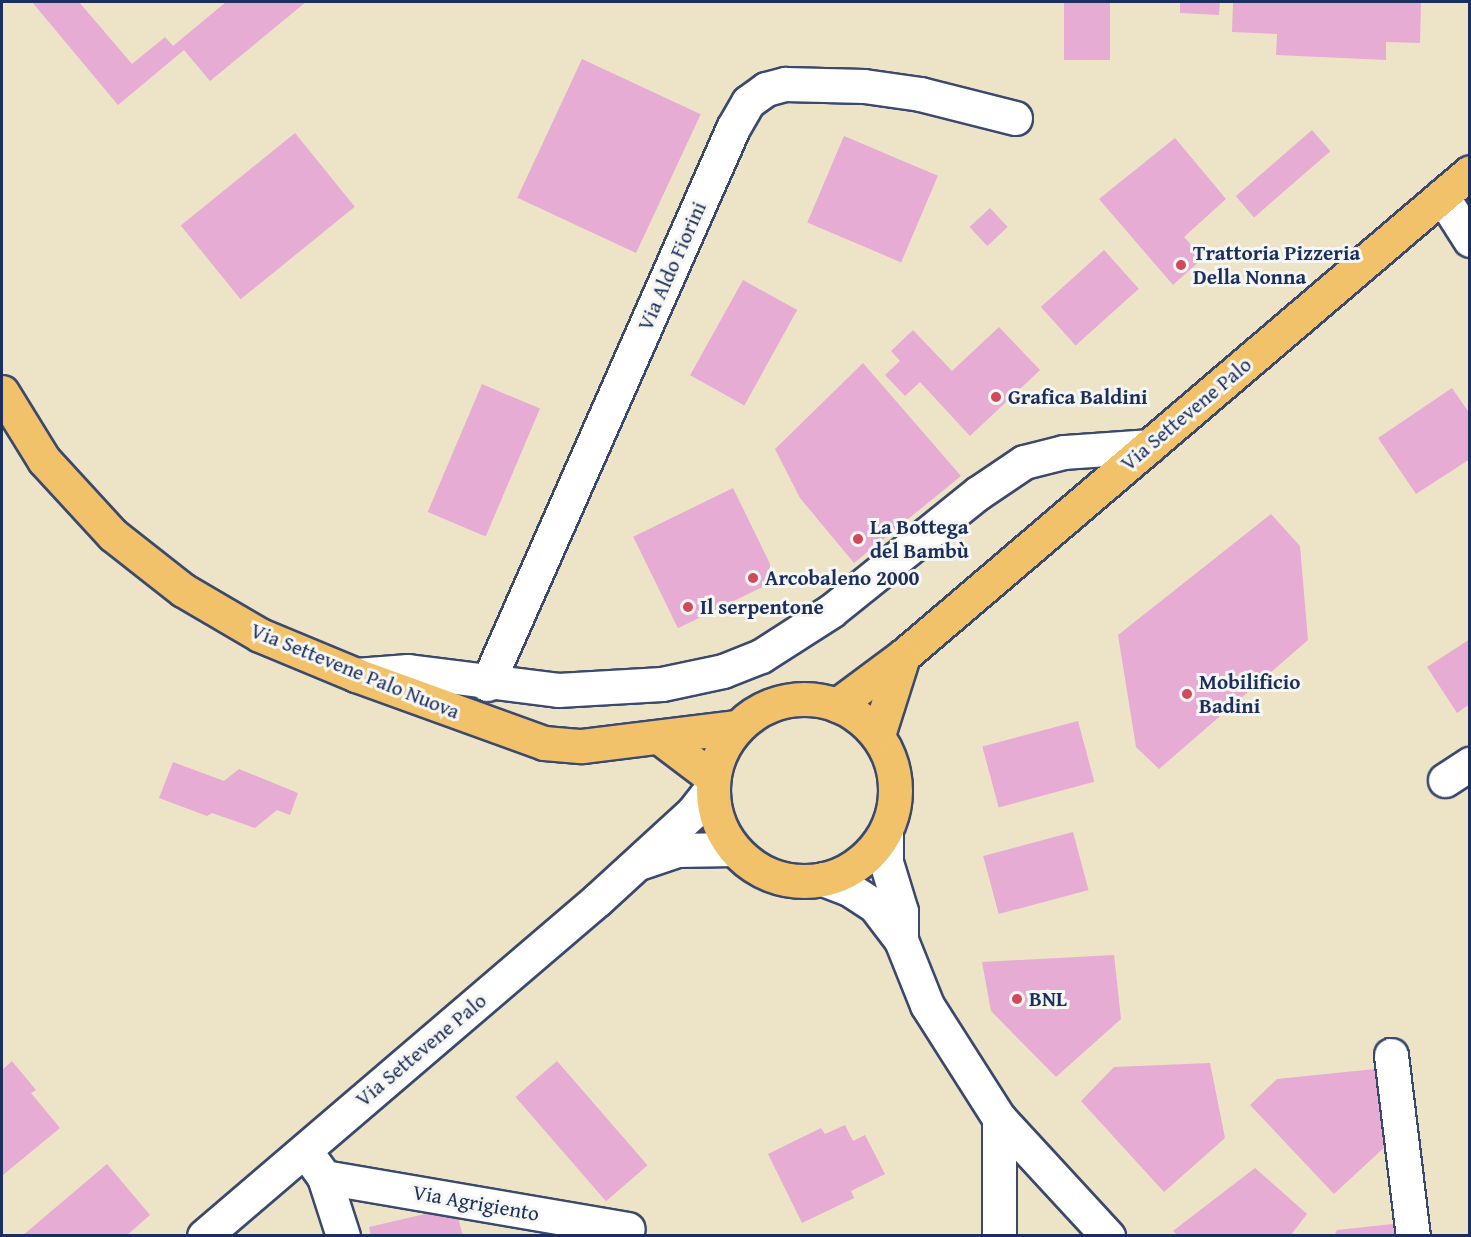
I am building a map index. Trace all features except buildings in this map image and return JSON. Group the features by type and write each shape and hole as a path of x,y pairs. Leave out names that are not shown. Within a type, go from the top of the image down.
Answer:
{"main road":[{"name":"Via Settevene Palo","path":"837,705 903,656 1470,172"},
{"name":"Via Settevene Palo Nuova","path":"4,402 40,455 70,491 113,536 158,573 244,627 356,675 544,743 582,746 737,727"},
{"path":"878,735 903,656"},
{"path":"814,699 837,705 859,717 878,735 890,758 896,785 893,813 885,832 871,852 849,869 823,879 799,881 768,874 734,849 714,809 712,783 722,748 737,727 758,710 783,701 814,699"},
{"path":"659,737 712,783"}],"street":[{"name":"Via Aldo Fiorini","path":"487,684 728,139 748,102 766,89 785,84 864,86 909,92 1015,118"},
{"path":"1442,196 1470,240"},
{"path":"356,675 408,671 487,684 558,690 672,683 723,672 761,656 831,611 978,493 1024,462 1064,452 1149,446"},
{"name":"Via Settevene Palo","path":"204,1236 638,864 712,783"},
{"path":"885,832 886,862 901,912 902,940"},
{"path":"638,864 676,850 734,849"},
{"path":"823,879 849,889 875,906 902,940 927,1005 999,1118 1108,1236"},
{"path":"1391,1055 1413,1236"},
{"path":"999,1118 999,1236"},
{"path":"304,1150 324,1177 343,1236"},
{"name":"Via Agrigiento","path":"324,1177 628,1229"}],"place":[{"name":"Trattoria Pizzeria Della Nonna","path":"1181,265"},
{"name":"Grafica Baldini","path":"996,397"},
{"name":"La Bottega del Bambù","path":"858,539"},
{"name":"Arcobaleno 2000","path":"753,578"},
{"name":"Il serpentone","path":"688,607"},
{"name":"Mobilificio Badini","path":"1187,694"},
{"name":"BNL","path":"1017,999"}]}
